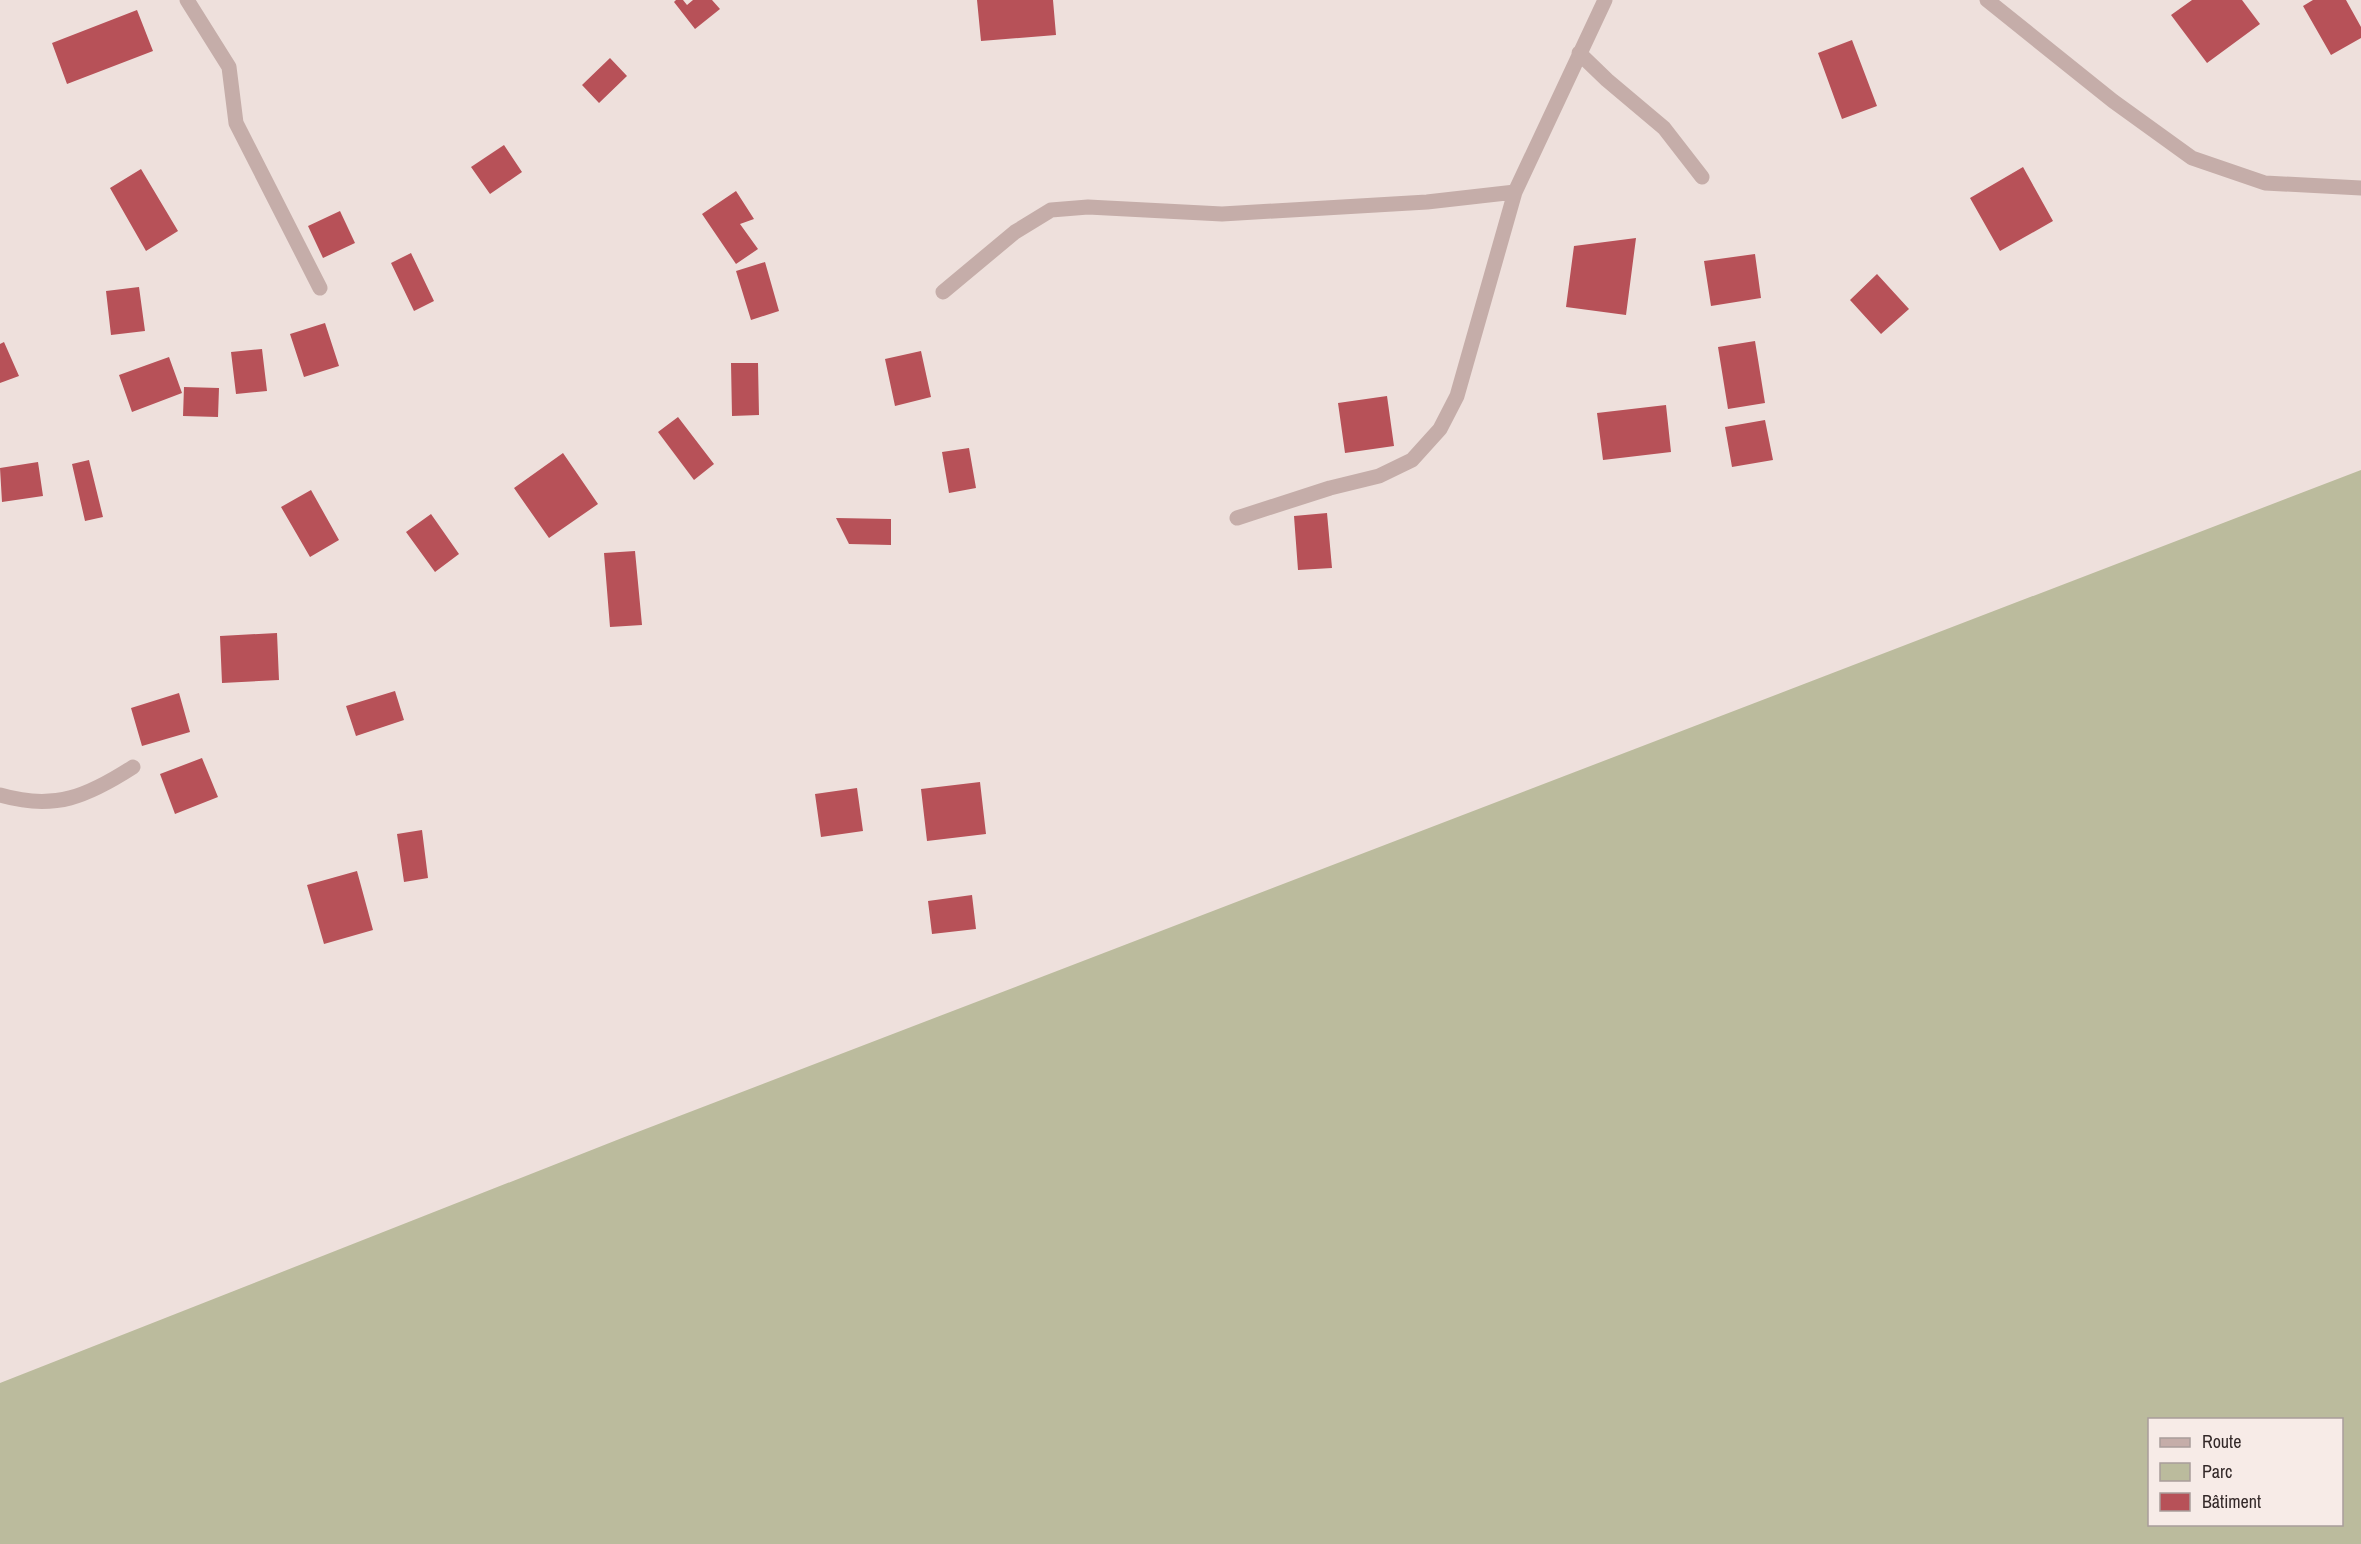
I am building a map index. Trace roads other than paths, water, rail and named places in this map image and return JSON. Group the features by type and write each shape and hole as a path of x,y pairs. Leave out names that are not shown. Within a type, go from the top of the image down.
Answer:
{"street":[{"path":"187,0 229,67 236,123 320,288"},
{"path":"1237,518 1330,488 1378,476 1412,460 1440,429 1457,396 1515,192 1605,0"},
{"path":"1987,0 2113,101 2192,158 2265,183 2361,188"},
{"path":"1579,53 1606,80 1664,128 1702,177"},
{"path":"943,292 1015,232 1051,210 1088,207 1222,213 1427,202 1515,192"},
{"path":"0,795 53,802 97,790 134,767"}]}
